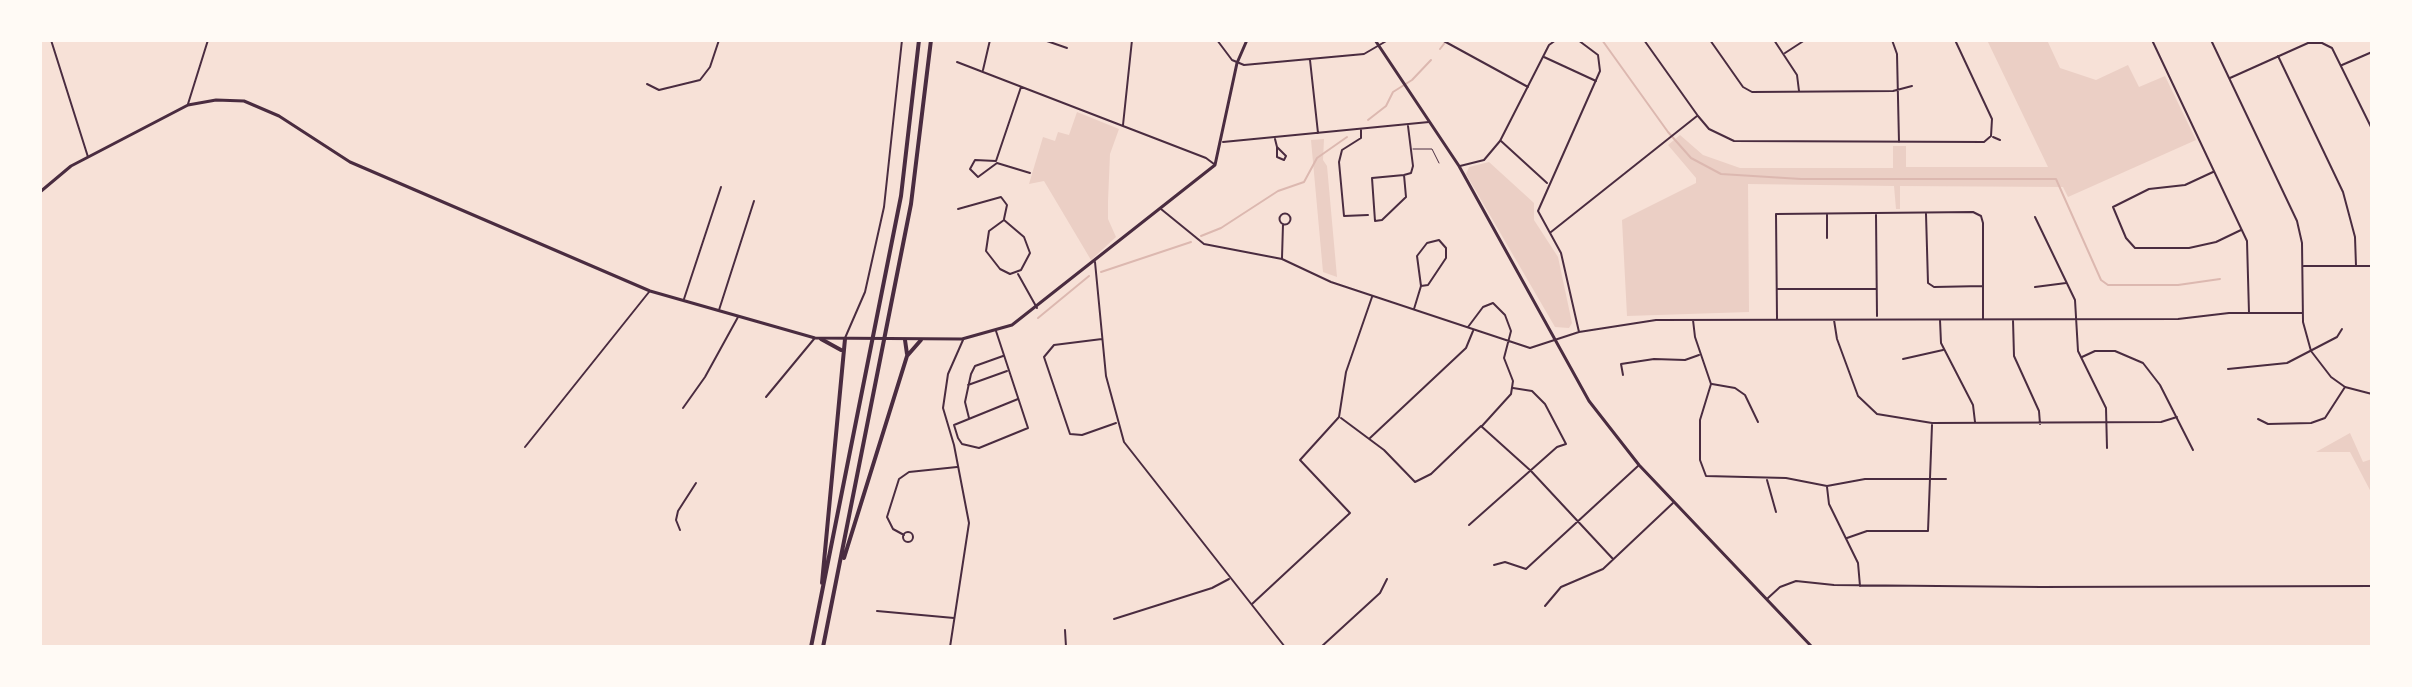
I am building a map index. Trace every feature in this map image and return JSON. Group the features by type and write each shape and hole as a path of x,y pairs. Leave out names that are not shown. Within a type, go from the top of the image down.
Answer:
{"highway":[{"path":"811,647 907,154 919,40"},
{"path":"823,647 915,181 931,40"},
{"path":"821,339 841,352"},
{"path":"819,606 841,352 845,339"},
{"path":"905,340 907,356"},
{"path":"840,568 907,356 921,340"}],"main road":[{"path":"40,192 88,157 188,105 231,100 255,104 350,162 650,291 821,339 962,339 996,331 1037,308 1215,165 1223,142 1237,63 1247,40"},
{"path":"1375,40 1459,166 1589,401 1639,465 1812,647"}],"street":[{"path":"51,40 88,157"},
{"path":"188,105 208,40"},
{"path":"647,84 659,90 700,80 710,67 719,40"},
{"path":"845,339 865,292 884,207 902,40"},
{"path":"982,71 990,40"},
{"path":"1044,40 1067,48"},
{"path":"1123,125 1132,40"},
{"path":"1217,40 1237,63 1257,65 1364,54 1388,40"},
{"path":"1443,40 1528,87"},
{"path":"1459,166 1484,160 1500,141 1543,56 1556,40"},
{"path":"1578,40 1598,55 1600,71 1538,211 1564,263 1579,332"},
{"path":"1644,40 1709,129 1751,144 1977,143 1991,136"},
{"path":"1710,40 1747,90 1899,90 1912,86"},
{"path":"1774,40 1797,75 1799,91"},
{"path":"1784,54 1805,40"},
{"path":"1892,40 1897,54 1899,143"},
{"path":"1955,40 1992,119 1991,136"},
{"path":"2152,40 2242,229 2249,254 2249,313"},
{"path":"2211,40 2297,221 2303,266 2303,313 2311,351 2331,377 2345,387 2372,394"},
{"path":"2229,78 2308,43 2322,43 2332,48 2372,129"},
{"path":"2341,66 2372,52"},
{"path":"1543,56 1596,81"},
{"path":"2278,56 2343,192 2355,237 2356,266"},
{"path":"1310,59 1318,133"},
{"path":"957,62 1206,158 1215,165"},
{"path":"1021,85 996,162 978,177 970,169 975,160 996,162 1030,173"},
{"path":"1550,233 1698,116"},
{"path":"1223,142 1430,122"},
{"path":"1404,175 1406,197 1382,220 1375,221 1372,178 1404,175 1413,170 1408,124"},
{"path":"1361,129 1361,138 1342,150 1339,162 1344,216 1368,215"},
{"path":"1991,136 2000,140"},
{"path":"1275,138 1277,147"},
{"path":"1500,141 1548,185"},
{"path":"2214,171 2185,185 2149,189 2113,207 2126,238 2135,248 2189,248 2216,242 2242,229"},
{"path":"684,300 721,187"},
{"path":"958,209 1001,197 1007,205 1004,220 989,231 986,251 1000,269 1010,274 1018,273"},
{"path":"719,311 754,201"},
{"path":"1161,209 1204,244 1282,259 1331,282 1530,348 1579,332 1637,322 2178,319 2249,313 2303,313"},
{"path":"1926,212 1928,283 1934,287 1983,286"},
{"path":"1777,319 1776,214 1926,212 1981,216 1983,319"},
{"path":"1827,214 1827,238"},
{"path":"1876,214 1877,319"},
{"path":"2035,217 2075,300 2081,357 2104,404 2107,448"},
{"path":"1004,220 1024,237 1030,253 1018,273"},
{"path":"1282,259 1283,224"},
{"path":"1414,311 1421,286 1417,256 1427,243 1439,240 1446,248 1446,258 1428,285 1421,286"},
{"path":"1095,261 1106,376 1129,452 1285,647"},
{"path":"2303,266 2372,266"},
{"path":"1018,273 1037,308"},
{"path":"2035,287 2067,283"},
{"path":"1777,289 1876,289"},
{"path":"525,447 650,291"},
{"path":"1251,605 1350,513 1300,460 1339,417 1346,372 1373,296"},
{"path":"1339,417 1354,425 1415,482 1420,482 1504,405 1513,388 1504,358 1509,342 1509,324 1496,303 1483,307 1467,328"},
{"path":"683,408 705,377 738,317"},
{"path":"1834,319 1835,335 1863,404 1883,416 1932,423 2040,424 2161,422 2177,417"},
{"path":"1940,319 1944,350 1973,405 1975,423"},
{"path":"2014,319 2014,356 2039,411 2040,424"},
{"path":"1693,320 1700,355 1711,384 1700,420 1700,460 1706,476 1767,478 1827,486 1865,479 1946,479"},
{"path":"2228,369 2275,366 2337,337 2342,329"},
{"path":"1368,439 1466,348 1474,330"},
{"path":"996,331 1028,428 979,448 962,444 954,425 1018,399"},
{"path":"766,397 815,338"},
{"path":"950,647 969,528 959,467 943,408 948,374 962,339"},
{"path":"1103,339 1054,345 1047,350 1045,363 1070,434 1082,435 1118,423"},
{"path":"1903,359 1944,350"},
{"path":"2081,357 2102,350 2137,359 2154,375 2193,450"},
{"path":"1623,375 1621,364 1635,360 1685,360 1700,355"},
{"path":"969,419 965,402 975,366 1003,356"},
{"path":"968,385 1008,371"},
{"path":"1711,384 1735,388 1745,395 1758,422"},
{"path":"2258,419 2268,424 2325,418 2345,387"},
{"path":"1469,525 1566,444 1545,404 1532,391 1513,388"},
{"path":"1847,538 1867,531 1928,531 1932,423"},
{"path":"1481,426 1531,471 1613,559"},
{"path":"1494,565 1505,562 1526,569 1639,465"},
{"path":"904,535 893,529 887,517 899,479 909,472 959,467"},
{"path":"1767,478 1767,490 1776,512"},
{"path":"680,530 676,520 678,511 696,483"},
{"path":"1827,486 1829,504 1858,563 1860,586"},
{"path":"1545,606 1561,587 1597,573 1674,503"},
{"path":"1114,619 1212,588 1230,578"},
{"path":"1321,647 1380,593 1387,579"},
{"path":"1768,598 1780,587 1796,581 1860,586 2372,586"},
{"path":"877,611 955,618"},
{"path":"1065,630 1066,647"}],"lane":[{"path":"1411,149 1430,148 1439,163"}],"shaded area":[{"path":"1987,40 2047,40 2060,68 2096,80 2128,65 2139,87 2165,76 2196,140 2068,197 2063,187 1900,186 1900,209 1896,209 1894,186 1748,184 1749,312 1627,316 1622,220 1696,183 1696,178 1668,145 1680,135 1703,155 1740,168 1893,168 1893,146 1906,146 1906,167 2048,167"},
{"path":"1077,112 1119,129 1110,154 1108,201 1108,219 1116,237 1091,260 1044,181 1029,184 1043,137 1055,141 1058,132 1069,135"},
{"path":"1324,139 1323,160 1327,166 1337,277 1323,272 1311,140"},
{"path":"1489,162 1534,203 1534,220 1558,257 1572,323 1569,328 1555,327 1466,174 1469,167"},
{"path":"2350,433 2363,462 2372,459 2372,494 2350,452 2316,452"}],"waterway":[{"path":"1440,49 1447,40"},
{"path":"1602,40 1668,132 1691,158 1721,174 1801,179 2056,179 2101,280 2108,285 2178,285 2220,279"},
{"path":"1368,120 1386,106 1393,92 1412,80 1431,60"},
{"path":"1201,236 1221,228 1278,191 1304,182 1317,158 1347,137"},
{"path":"1101,272 1191,242"},
{"path":"1038,318 1089,276"}]}
